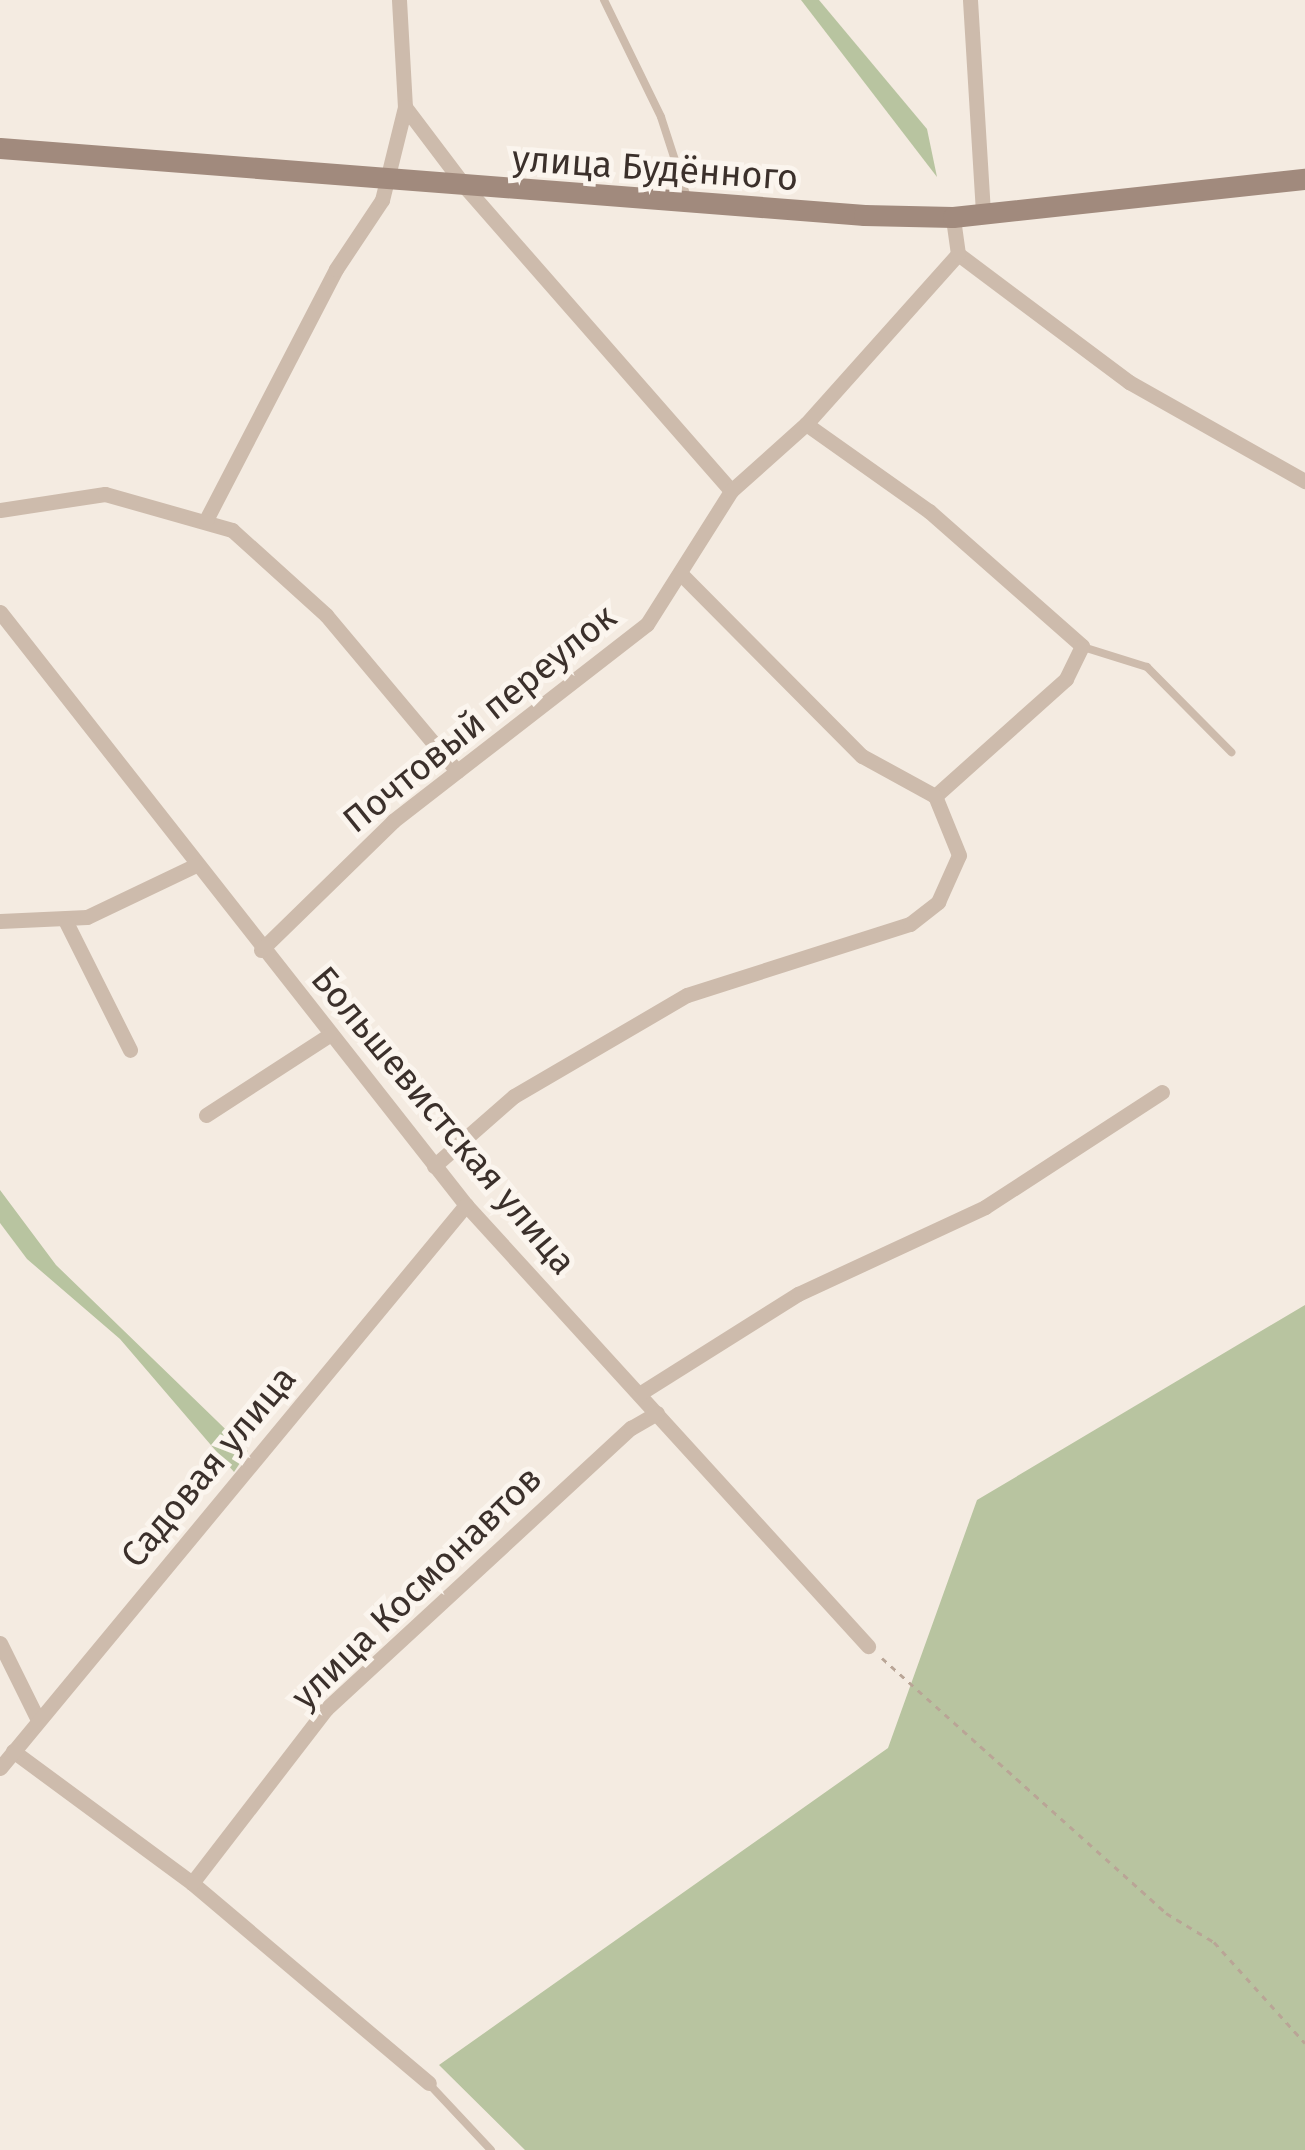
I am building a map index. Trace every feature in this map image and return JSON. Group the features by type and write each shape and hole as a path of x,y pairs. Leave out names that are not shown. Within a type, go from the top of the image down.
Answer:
{"main road":[{"name":"улица Будённого","path":"0,148 690,207 953,217 1305,179"}],"street":[{"path":"206,518 387,183 406,107 399,0"},
{"path":"970,0 983,214"},
{"path":"406,107 466,189 731,491"},
{"path":"953,217 958,254 1130,382 1305,481"},
{"name":"Почтовый переулок","path":"261,950 457,771 647,623 731,491 806,424 958,254"},
{"path":"806,424 929,511 1082,646 1066,679 935,796"},
{"path":"0,510 79,493 206,518 258,548 326,615 457,771"},
{"path":"434,1166 514,1096 687,995 910,924 938,902 959,855 935,796 862,756 682,574"},
{"name":"Большевистская улица","path":"0,612 194,866 466,1205 868,1646"},
{"path":"0,920 66,922 194,866"},
{"path":"66,922 130,1050"},
{"path":"206,1115 329,1035"},
{"path":"639,1394 798,1294 985,1207 1162,1092"},
{"name":"Садовая улица","path":"0,1768 466,1205"},
{"name":"улица Космонавтов","path":"192,1882 326,1709 631,1427 657,1413"},
{"path":"0,1643 38,1720"},
{"path":"14,1750 192,1882 429,2084"}],"lane":[{"path":"604,0 661,117 690,207"},
{"path":"1082,646 1147,668 1231,752"},
{"path":"429,2084 491,2150"}],"path":[{"path":"868,1646 1166,1913 1214,1942 1305,2043"}],"green space":[{"path":"801,0 819,0 927,129 937,177"},
{"path":"0,1190 56,1265 248,1451 234,1472 120,1339 27,1259 0,1223"},
{"path":"1305,1305 1305,2150 525,2150 439,2065 888,1748 977,1500"}]}
